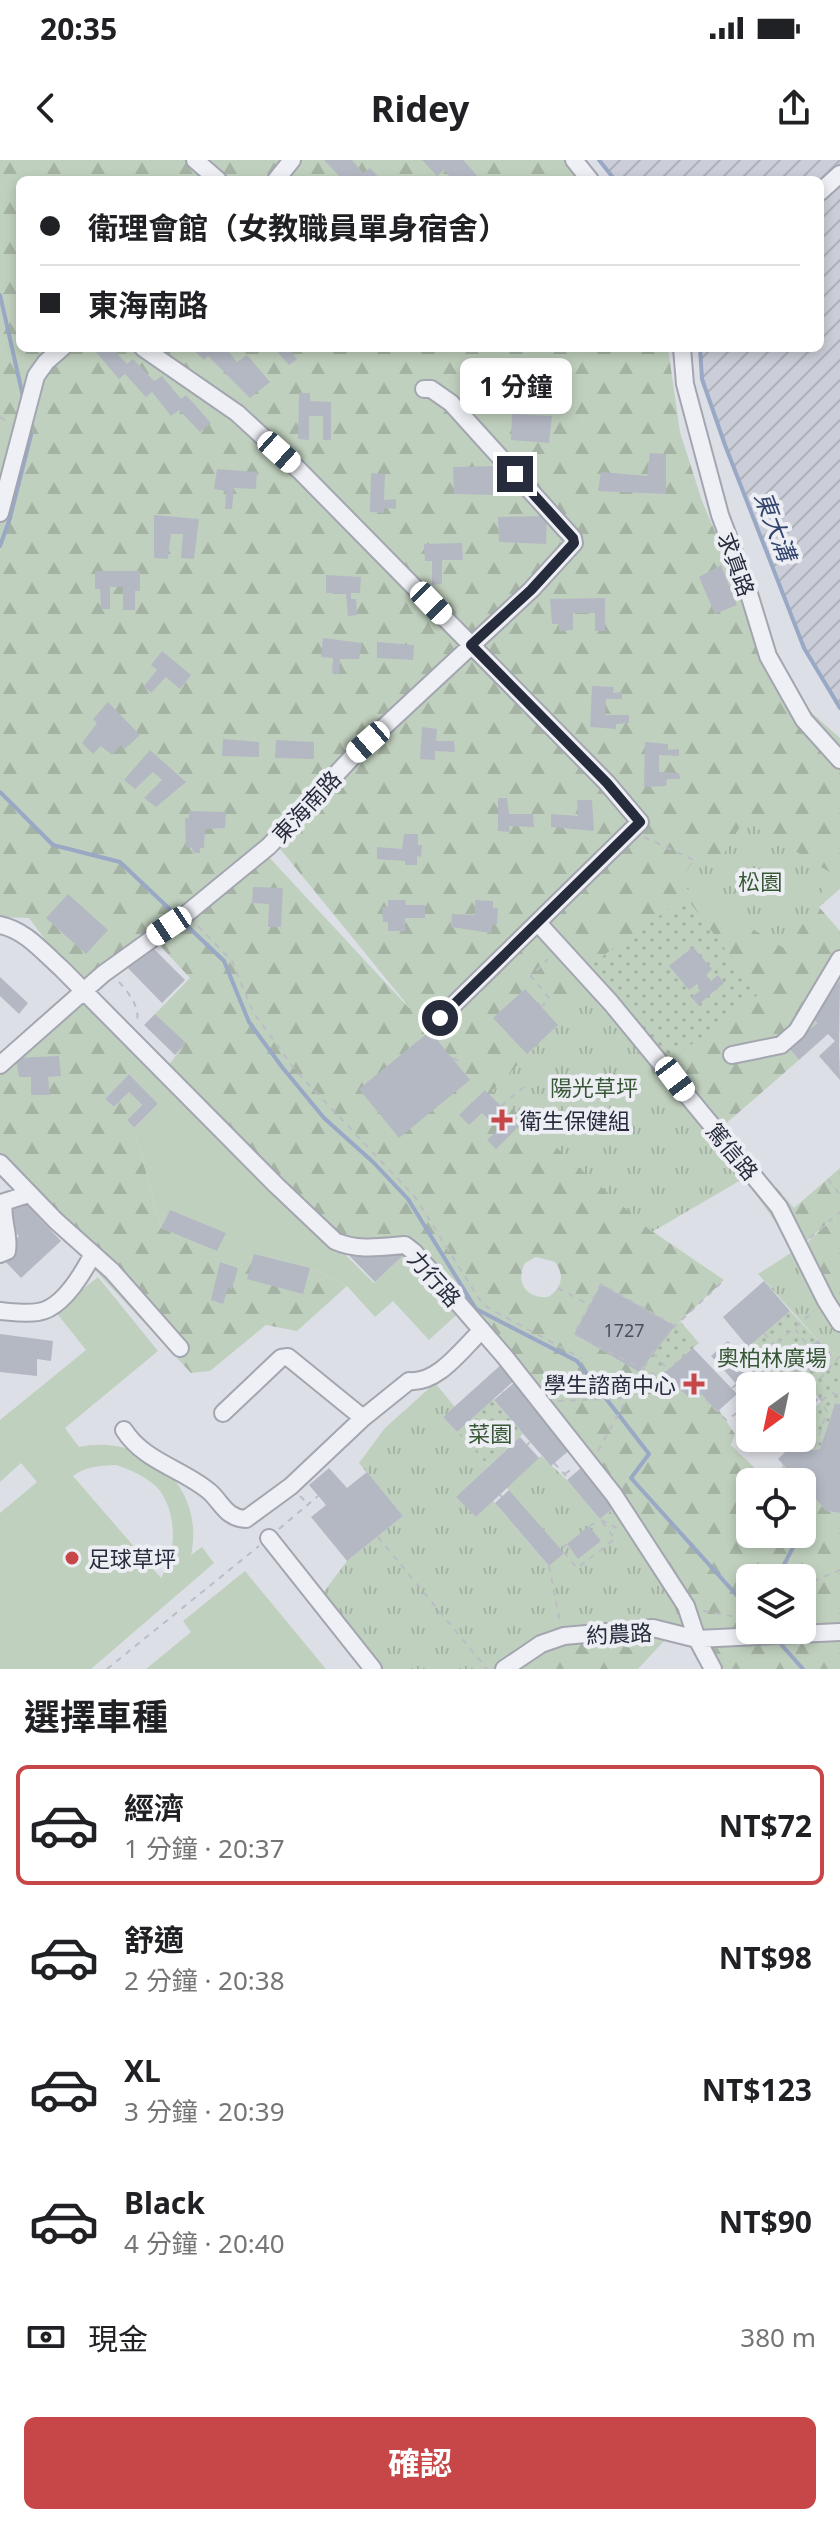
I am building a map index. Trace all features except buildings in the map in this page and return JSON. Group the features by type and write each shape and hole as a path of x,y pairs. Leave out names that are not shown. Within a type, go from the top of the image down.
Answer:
{"street":[{"path":"195,160 213,176"},
{"path":"574,160 587,176"},
{"path":"824,188 840,174"},
{"path":"0,513 36,376 57,352"},
{"path":"149,352 248,422 391,561 636,814 640,822 440,1018"},
{"name":"求真路","path":"682,352 685,384 720,515 768,656 804,720 840,760"},
{"name":"東海南路","path":"0,1065 103,974 185,915 269,846 368,742 574,543 573,538 451,403 431,389 424,389"},
{"name":"篤信路","path":"538,923 675,1079 779,1207 840,1323"},
{"name":"力行路","path":"0,925 24,935 84,991 335,1241 369,1248 405,1245 414,1252 482,1330 590,1464 675,1586 713,1669"},
{"path":"732,1055 781,1045 797,1031 840,959"},
{"path":"0,1163 112,1271 180,1348"},
{"path":"0,1254 7,1251 9,1238 2,1215 4,1202 29,1194"},
{"path":"0,1311 39,1312 51,1308 81,1278 93,1254"},
{"path":"124,1430 137,1445 180,1475 198,1481 232,1516 246,1519 291,1486 363,1418 409,1381 433,1377 482,1330"},
{"path":"223,1413 281,1358 288,1357 363,1418"},
{"path":"269,1538 373,1669"},
{"name":"約農路","path":"504,1669 541,1644 564,1636 653,1628 697,1639 840,1632"}],"path":[{"path":"632,832 694,860"},
{"path":"185,915 232,961 253,1012 296,1071 415,1197 483,1305 581,1358"},
{"path":"541,1007 549,998 531,976 561,947"},
{"path":"103,974 120,983 133,1000 138,1015 136,1025"},
{"path":"453,1058 464,1064"},
{"path":"501,1106 524,1087"},
{"path":"828,1179 840,1195"},
{"path":"800,1247 840,1212"},
{"path":"590,1464 652,1353 675,1326 724,1280"},
{"path":"675,1326 601,1284 574,1334 653,1374 675,1392 680,1388 687,1394 695,1388 726,1420 736,1414"},
{"path":"558,1288 589,1305"},
{"path":"750,1366 826,1301"},
{"path":"795,1328 809,1347"},
{"path":"764,1333 796,1372"},
{"path":"652,1353 668,1370"},
{"path":"816,1383 840,1356"},
{"path":"732,1388 736,1385"},
{"path":"822,1401 833,1393 840,1399"},
{"path":"816,1394 827,1412 816,1443"},
{"path":"554,1401 629,1398"},
{"path":"554,1463 568,1478"},
{"path":"107,1669 318,1496"},
{"path":"567,1544 561,1549 577,1568 615,1539 600,1519 589,1526"},
{"path":"378,1537 487,1669"},
{"path":"549,1566 555,1610"},
{"path":"816,1580 840,1570"},
{"path":"690,1615 700,1611 731,1616 736,1614"}],"shaded area":[{"path":"599,160 840,160 840,708 804,648 725,445 702,379 700,352 824,352 824,176 612,176"}],"green space":[{"path":"0,160 566,160 580,176 16,176 16,352 669,352 680,432 760,657 840,738 840,889 819,907 840,931 840,981 807,1011 817,1023 789,1048 799,1060 723,1126 794,1208 840,1168 840,1323 797,1252 839,1213 800,1247 776,1223 675,1079 590,966 601,981 652,1231 724,1280 675,1326 601,1284 574,1334 639,1371 650,1355 688,1395 696,1388 716,1411 719,1410 735,1434 731,1445 755,1468 736,1468 736,1548 816,1548 816,1499 827,1511 840,1513 840,1669 715,1669 620,1504 405,1247 329,1235 163,1074 129,1074 105,1099 114,1107 129,1092 142,1105 127,1120 134,1128 161,1228 217,1251 220,1263 238,1268 254,1254 310,1268 347,1286 297,1331 266,1325 210,1371 191,1373 0,1168 0,1072 83,990 29,918 0,917 0,546 31,435 0,413","holes":["277,845 409,1007 267,855","152,937 190,978 155,1014 185,1043 163,1073 84,991","536,1257 555,1262 561,1276 553,1293 540,1297 524,1288 521,1277 525,1263"]},
{"path":"0,412 31,435 0,546"},
{"name":"松園","path":"744,820 833,874 787,950 679,884 698,853 717,865"},
{"path":"686,897 759,994 664,1065 590,965"},
{"name":"陽光草坪","path":"601,981 746,1177 652,1232 492,1091"},
{"path":"129,1074 163,1074 374,1283 408,1251 463,1309 429,1340 393,1301 375,1317 347,1286 310,1268 254,1254 238,1268 220,1262 161,1228 134,1128 158,1104"},
{"path":"800,1247 840,1323 840,1348 832,1355 758,1274"},
{"path":"98,1277 158,1351 65,1428 79,1447 104,1445 127,1448 148,1457 166,1470 180,1487 189,1507 193,1530 191,1555 202,1547 214,1563 91,1669 0,1669 0,1513 37,1482 21,1463 0,1482 0,1420 86,1350 55,1311","holes":["116,1465 151,1482 166,1501 173,1535 170,1558 161,1578 73,1476 93,1467"]},
{"name":"奧柏林廣場","path":"790,1311 818,1340 798,1357 832,1355 840,1348 840,1404 835,1403 820,1449 816,1450 816,1406 822,1401 816,1394 816,1372 755,1372 739,1354"},
{"path":"680,1321 699,1343 665,1372 650,1355"},
{"path":"435,1383 455,1407 443,1417 489,1466 457,1497 476,1517 493,1501 548,1565 563,1553 506,1487 541,1456 567,1480 600,1519 620,1504 699,1640 566,1643 511,1669 373,1669 317,1601 347,1561 403,1516 359,1463 385,1428"},
{"name":"菜園","path":"493,1399 523,1434 489,1466 457,1432"},
{"path":"245,1571 326,1669 146,1669 191,1632 183,1621"},
{"path":"664,1641 638,1669 511,1669 566,1643"}],"waterway":[{"name":"東大溝","path":"599,160 612,176"},
{"path":"0,295 24,401"},
{"name":"東大溝","path":"700,352 702,379 725,445 804,648 840,708"},
{"path":"0,546 31,435 29,429"},
{"path":"0,792 53,845 120,862 177,916"},
{"path":"183,922 224,961 249,1022 282,1067 324,1118 408,1199 476,1309 577,1361 649,1454 631,1478 736,1594"},
{"path":"784,1564 793,1548"},
{"path":"781,1644 803,1669"}],"place":[{"name":"衛生保健組","path":"502,1120"},
{"name":"學生諮商中心","path":"694,1384"},
{"name":"足球草坪","path":"72,1558"}],"route":[{"path":"440,1018 640,822 607,783 471,645 531,590 574,543 573,538 515,474"}]}
